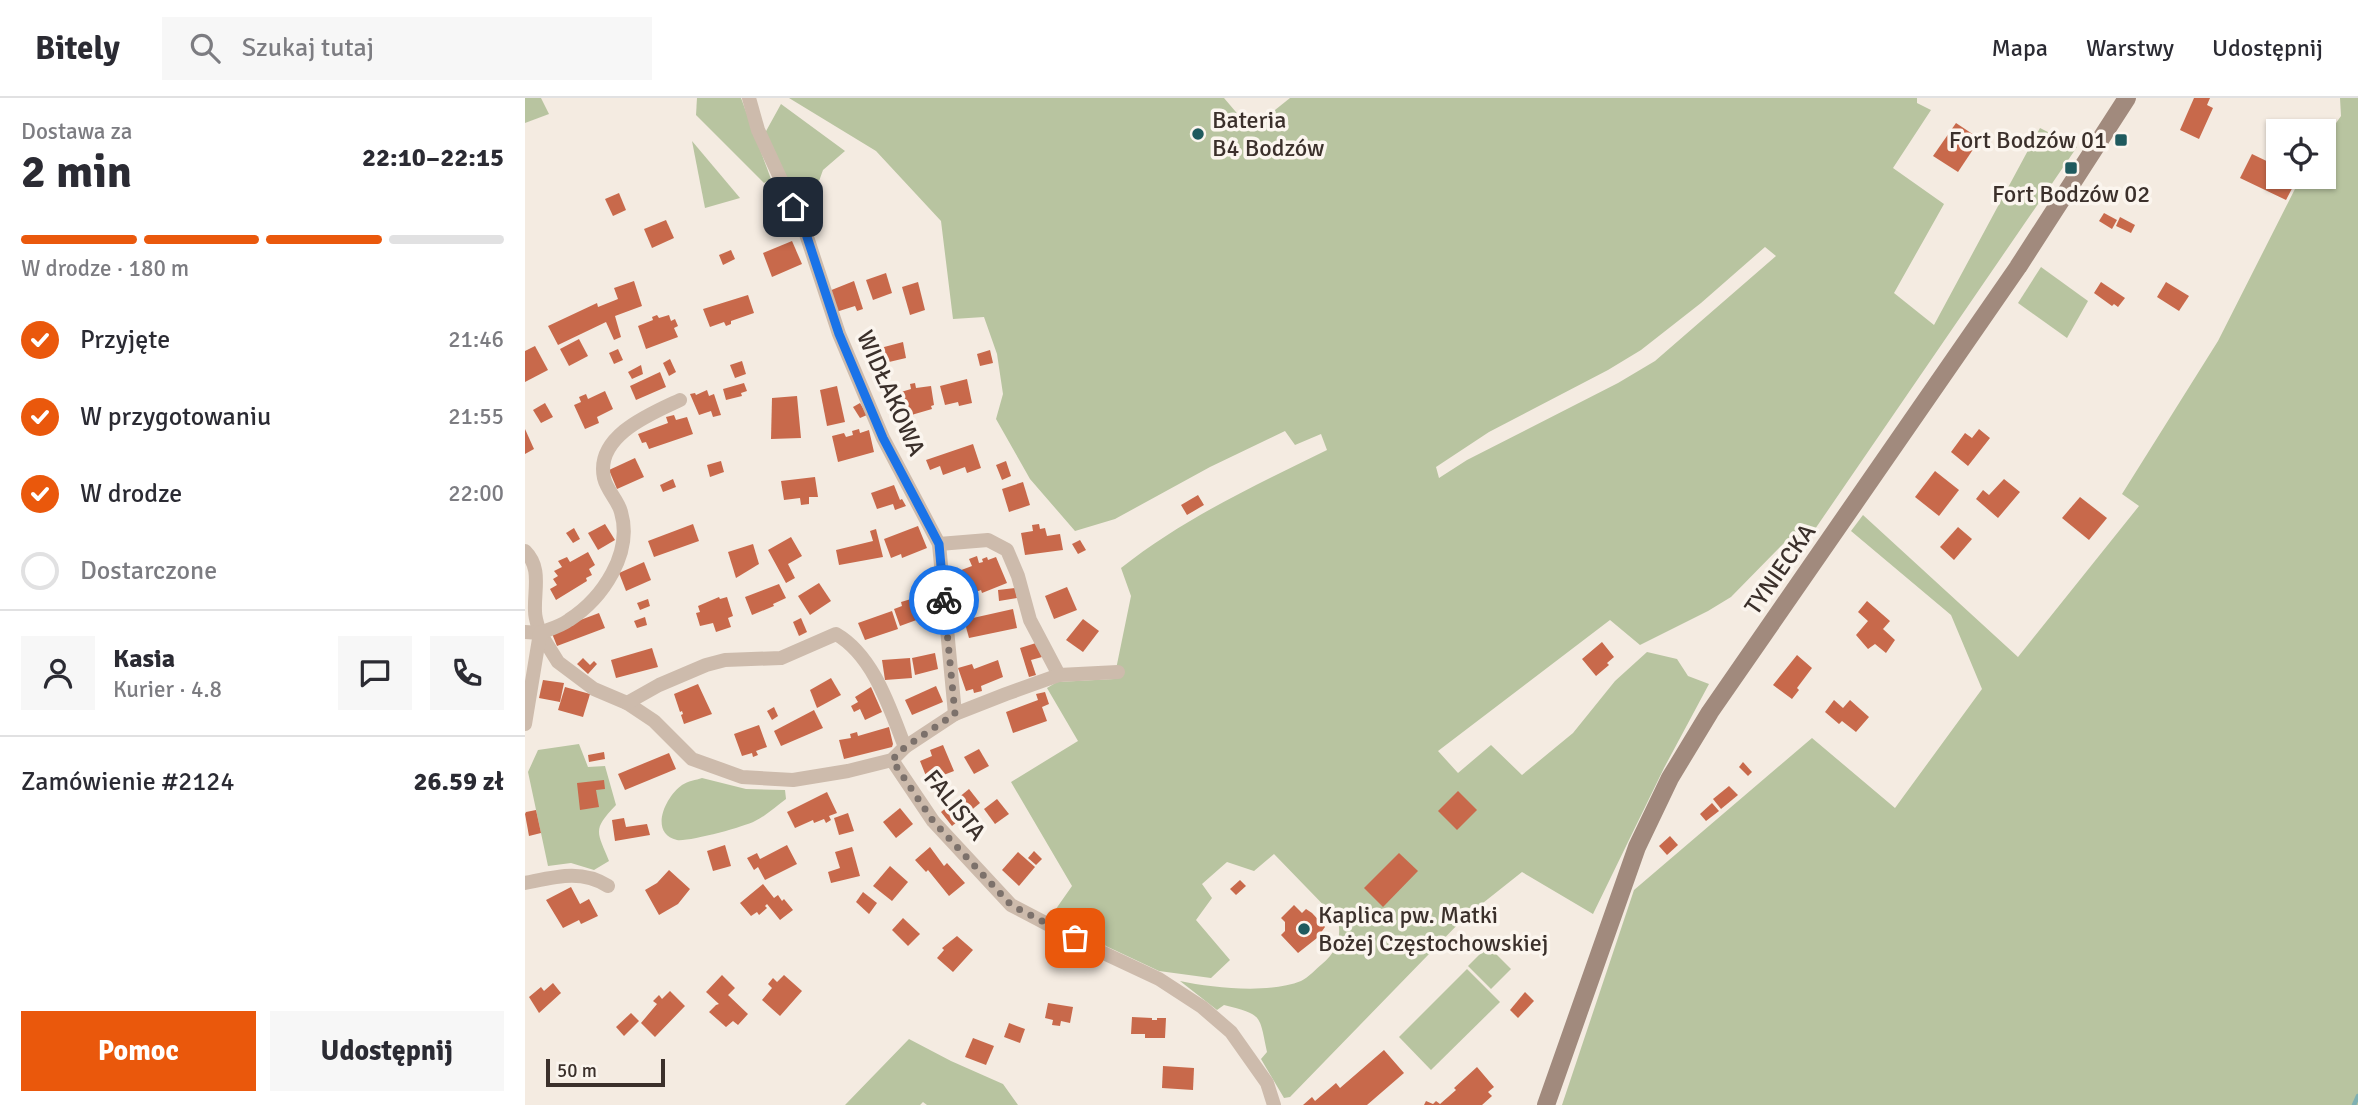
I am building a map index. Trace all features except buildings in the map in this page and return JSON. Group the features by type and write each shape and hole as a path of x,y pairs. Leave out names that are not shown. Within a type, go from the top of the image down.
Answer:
{"street":[{"name":"WIDŁAKOWA","path":"748,98 758,130 806,234 839,334 883,438 939,544 955,714"},
{"name":"TYNIECKA","path":"1546,1105 1637,847 1669,778 1710,712 2018,267 2127,98"},
{"path":"525,632 540,633 568,622 594,602 614,571 625,537 621,510 603,475 606,458 625,428 680,400"},
{"path":"939,544 988,541 1007,550 1018,576 1030,620 1059,675"},
{"path":"525,551 532,558 536,569 535,614 540,633 525,724"},
{"name":"FALISTA","path":"540,633 558,662 594,689 627,703 654,721 692,759 742,777 793,780 892,760 933,821 1011,905 1159,979 1202,1007 1231,1032 1267,1083 1274,1105"},
{"path":"627,703 659,685 706,666 725,660 781,658 836,634 848,641 878,681 905,747"},
{"path":"892,760 905,747 955,714 1059,675 1118,672"},
{"path":"525,883 563,875 585,876 608,887"}],"green space":[{"path":"525,98 541,98 549,114 525,123"},
{"path":"697,98 741,98 771,179 764,183 696,115"},
{"path":"789,98 1224,98 1247,125 1256,125 1290,98 1917,98 1917,103 1931,110 1893,168 1944,204 1894,293 1934,325 2040,128 2077,147 1813,532 1784,543 1731,597 1640,645 1610,620 1438,751 1458,773 1491,745 1522,775 1573,733 1615,681 1647,652 1677,659 1688,676 1709,684 1664,768 1593,914 1522,872 1464,918 1290,1097 1284,1098 1261,1059 1267,1052 1257,1018 1246,1011 1224,1005 1217,1010 1180,981 1224,988 1257,989 1301,981 1334,950 1339,933 1338,920 1274,854 1254,871 1227,862 1202,884 1212,898 1196,920 1230,960 1211,978 1159,971 1051,916 1072,886 1011,782 1078,741 1047,688 1057,682 1114,679 1131,596 1121,568 1194,518 1327,450 1321,434 1295,445 1285,431 1210,467 1115,519 1075,531 1030,479 996,419 1003,394 997,354 984,317 953,319 941,221 876,151","holes":["1765,247 1776,256 1655,361 1618,383 1467,460 1439,478 1436,467 1489,432 1641,350 1701,303"]},
{"path":"2340,98 2358,98 2358,1105 1562,1105 1634,890 1812,738 1895,808 1982,689 1951,615 1851,531 1863,515 2018,657 2139,506 2122,494 2218,341 2295,189 2336,189 2336,123 2341,116"},
{"path":"781,104 845,151 823,170 810,206 801,212 765,133"},
{"path":"692,141 740,198 705,208"},
{"path":"2041,267 2088,301 2067,338 2018,303"},
{"path":"579,744 588,767 605,766 616,805 603,820 599,831 609,861 594,870 571,863 548,866 528,772 538,750"},
{"path":"702,778 746,789 785,790 786,799 759,819 740,827 683,840 668,836 663,830 662,822 670,797 682,785"},
{"path":"1488,946 1511,969 1491,989 1468,966"},
{"path":"1467,969 1500,1002 1431,1070 1399,1037"},
{"path":"909,1039 1003,1084 1018,1105 927,1105 923,1102 920,1105 845,1105"}],"waterway":[{"path":"2354,1105 2358,1096"}],"way so far":[{"path":"944,600 955,714 905,747 892,760 933,821 1011,905 1075,938"}],"place":[{"name":"Bateria B4 Bodzów","path":"1198,134"},
{"name":"Fort Bodzów 01","path":"2121,140"},
{"name":"Fort Bodzów 02","path":"2071,168"},
{"name":"Kaplica pw. Matki Bożej Częstochowskiej","path":"1304,929"}],"route":[{"path":"793,207 806,234 839,334 883,438 939,544 944,600"}]}
